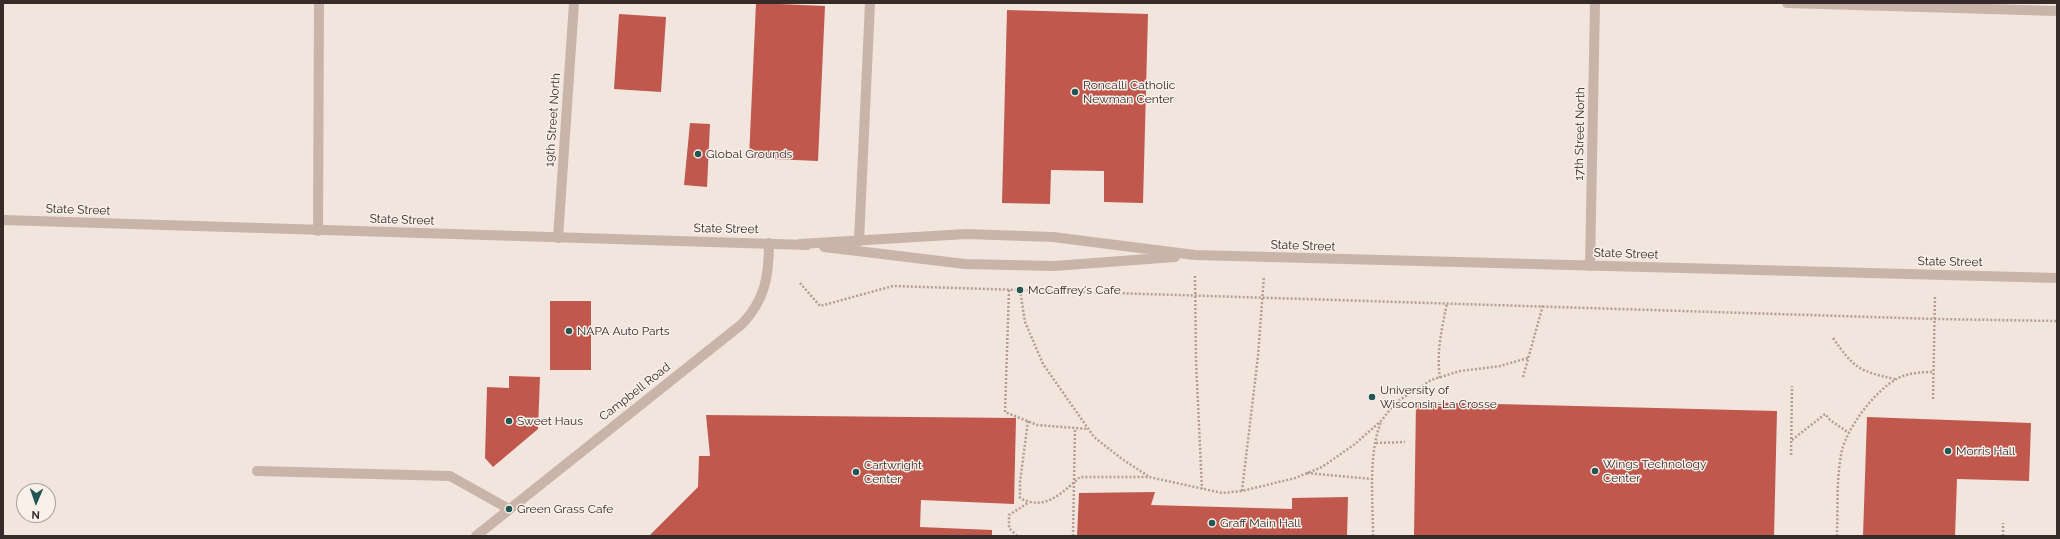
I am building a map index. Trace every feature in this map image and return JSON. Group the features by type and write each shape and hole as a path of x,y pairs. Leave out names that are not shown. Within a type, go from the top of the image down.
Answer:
{"street":[{"path":"318,231 319,3"},
{"name":"19th Street North","path":"558,238 574,3"},
{"path":"858,240 870,3"},
{"name":"17th Street North","path":"1590,266 1595,3"},
{"path":"1787,3 2057,11"},
{"name":"State Street","path":"3,220 318,231 800,244 965,264 1054,266 1195,255"},
{"name":"State Street","path":"800,244 966,234 1053,237 1195,255 1265,258 2057,278"},
{"name":"Campbell Road","path":"476,536 742,324 759,303 767,272 769,243"},
{"path":"257,471 450,476 509,509"}],"path":[{"path":"1195,255 1194,295 1202,489"},
{"path":"1242,491 1265,258"},
{"path":"1933,399 1936,275"},
{"path":"800,283 820,306 894,286 1194,295 1262,299 1447,302 1935,319 2057,321"},
{"path":"1009,290 1005,412 1037,425 1089,429"},
{"path":"1020,290 1025,322 1044,364 1094,437 1122,459 1149,476"},
{"path":"1440,378 1438,347 1447,302"},
{"path":"1523,377 1543,305"},
{"path":"1833,338 1848,358 1865,372 1895,379"},
{"path":"1373,536 1372,479 1376,434 1382,420 1394,403 1431,380 1460,372 1500,366 1528,358"},
{"path":"1837,536 1839,470 1842,449 1849,433 1873,398 1895,379 1918,372 1933,372"},
{"path":"1792,386 1792,456"},
{"path":"1792,440 1825,414 1830,420 1849,433"},
{"path":"1017,536 1009,528 1008,515 1028,503 1056,498 1080,477 1149,476 1222,493 1242,491 1295,478 1322,467 1356,444 1382,420"},
{"path":"1028,421 1020,482 1020,498 1028,503"},
{"path":"1073,536 1075,428"},
{"path":"1376,444 1405,442"},
{"path":"1306,473 1372,479"},
{"path":"2003,523 2003,536"}],"building":[{"path":"756,3 825,6 818,161 749,158"},
{"name":"Roncalli Catholic Newman Center","path":"1007,10 1148,14 1143,203 1104,202 1104,171 1051,170 1050,204 1002,203"},
{"path":"619,14 666,17 661,92 614,89"},
{"name":"Global Grounds","path":"690,123 710,124 707,187 684,185"},
{"path":"550,301 591,301 591,370 550,370"},
{"path":"509,376 540,377 538,429 493,467 485,458 487,387 509,388"},
{"name":"Wings Technology Center","path":"1416,402 1777,411 1774,536 1414,536"},
{"name":"Cartwright Center","path":"706,415 1016,418 1014,504 921,500 920,527 992,530 992,536 649,536 698,487 699,456 710,456"},
{"name":"Morris Hall","path":"1867,417 2031,423 2029,481 1957,479 1955,536 1863,536"},
{"name":"Graff Main Hall","path":"1155,492 1151,505 1292,509 1292,498 1348,497 1347,536 1077,536 1079,493"}],"place":[{"name":"Roncalli Catholic Newman Center","path":"1075,92"},
{"name":"Global Grounds","path":"698,154"},
{"name":"McCaffrey's Cafe","path":"1020,290"},
{"name":"NAPA Auto Parts","path":"569,331"},
{"name":"University of Wisconsin-La Crosse","path":"1372,397"},
{"name":"Sweet Haus","path":"509,421"},
{"name":"Morris Hall","path":"1948,451"},
{"name":"Wings Technology Center","path":"1595,471"},
{"name":"Cartwright Center","path":"856,472"},
{"name":"Green Grass Cafe","path":"509,509"},
{"name":"Graff Main Hall","path":"1212,523"}]}
